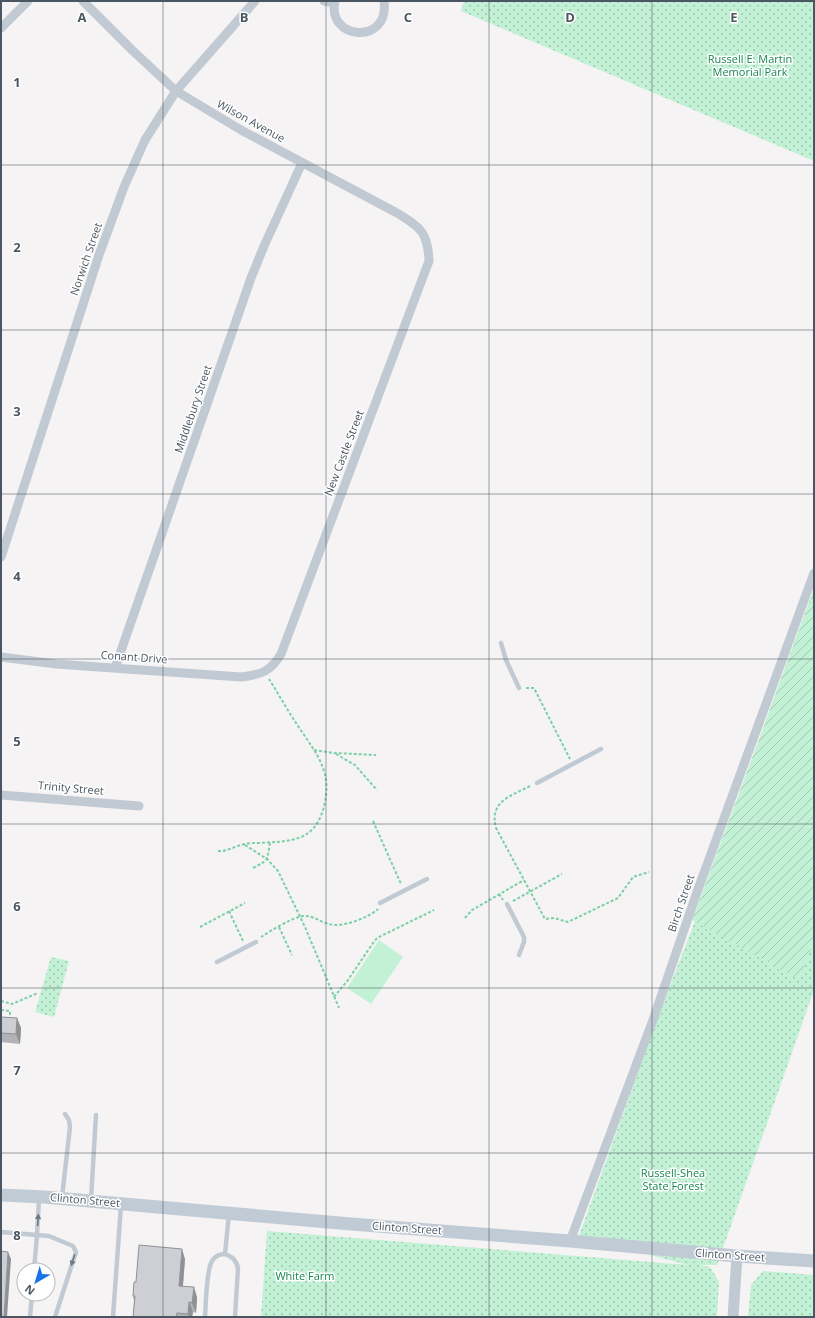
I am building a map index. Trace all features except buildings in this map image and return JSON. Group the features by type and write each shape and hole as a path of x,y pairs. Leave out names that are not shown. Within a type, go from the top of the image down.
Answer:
{"main road":[{"name":"Clinton Street","path":"1,1195 121,1203 351,1224 814,1261"}],"street":[{"path":"1,28 28,1"},
{"name":"Wilson Avenue","path":"83,1 176,91 242,130 418,226 425,236"},
{"name":"Norwich Street","path":"1,557 100,255 124,187 145,140 176,91 254,1"},
{"path":"324,1 335,2 334,11 337,19 342,26 356,33 364,33 379,25 385,10 384,1"},
{"name":"Middlebury Street","path":"115,668 251,278 302,163"},
{"name":"New Castle Street","path":"265,672 275,664 281,654 429,260 429,248 425,236"},
{"name":"Birch Street","path":"570,1241 653,1020 700,885 814,572"},
{"name":"Conant Drive","path":"1,658 56,664 241,677 253,676 265,672"},
{"name":"Trinity Street","path":"1,795 139,806"},
{"path":"733,1317 737,1256"}],"lane":[{"path":"501,643 506,660 519,688"},
{"path":"537,783 601,748"},
{"path":"380,903 427,879"},
{"path":"508,904 524,937 524,942 519,955"},
{"path":"217,962 256,942"},
{"path":"62,1199 70,1127 69,1120 65,1114"},
{"path":"91,1201 96,1115"},
{"path":"35,1262 39,1197"},
{"path":"112,1317 121,1203"},
{"path":"225,1254 229,1213"},
{"path":"1,1232 49,1236 73,1246 76,1252 55,1317"},
{"path":"205,1317 210,1266 215,1257 220,1254 232,1256 236,1261 238,1268 235,1317"},
{"path":"30,1317 31,1302"}],"path":[{"path":"218,851 223,852 243,844 285,842 303,837 318,823 326,798 326,780 324,770 314,750 265,672"},
{"path":"519,688 534,688 573,764"},
{"path":"314,750 334,753 376,755"},
{"path":"334,753 354,765 377,790"},
{"path":"537,783 504,800 498,805 494,812 494,820 496,828 545,919 554,918 568,922 618,898 633,877 648,872"},
{"path":"373,821 404,890"},
{"path":"253,868 265,862 270,843"},
{"path":"243,844 267,859 278,871 300,917 339,1008"},
{"path":"520,898 562,874"},
{"path":"465,918 472,910 524,880"},
{"path":"200,927 245,903"},
{"path":"256,942 279,927 300,917 310,916 335,926 344,925 377,910 380,903"},
{"path":"334,998 377,938 434,910"},
{"path":"229,911 246,948"},
{"path":"279,927 292,955"},
{"path":"1,1001 12,1004 38,993"},
{"path":"1,1010 10,1011 10,1019"}],"green space":[{"name":"Russell E. Martin Memorial Park","path":"464,1 814,1 814,161 461,11"},
{"name":"Russell-Shea State Forest","path":"814,588 814,990 717,1265 699,1265 710,1267 719,1282 717,1317 261,1317 267,1231 688,1265 579,1236 658,1017 724,846 771,706"},
{"path":"814,591 814,940 799,980 692,920"},
{"path":"379,940 403,957 371,1004 347,988"},
{"path":"51,957 69,961 54,1017 35,1012"},
{"path":"763,1271 814,1275 814,1317 748,1317 751,1285"}],"park label":[{"name":"White Farm","path":"305,1276"}]}
